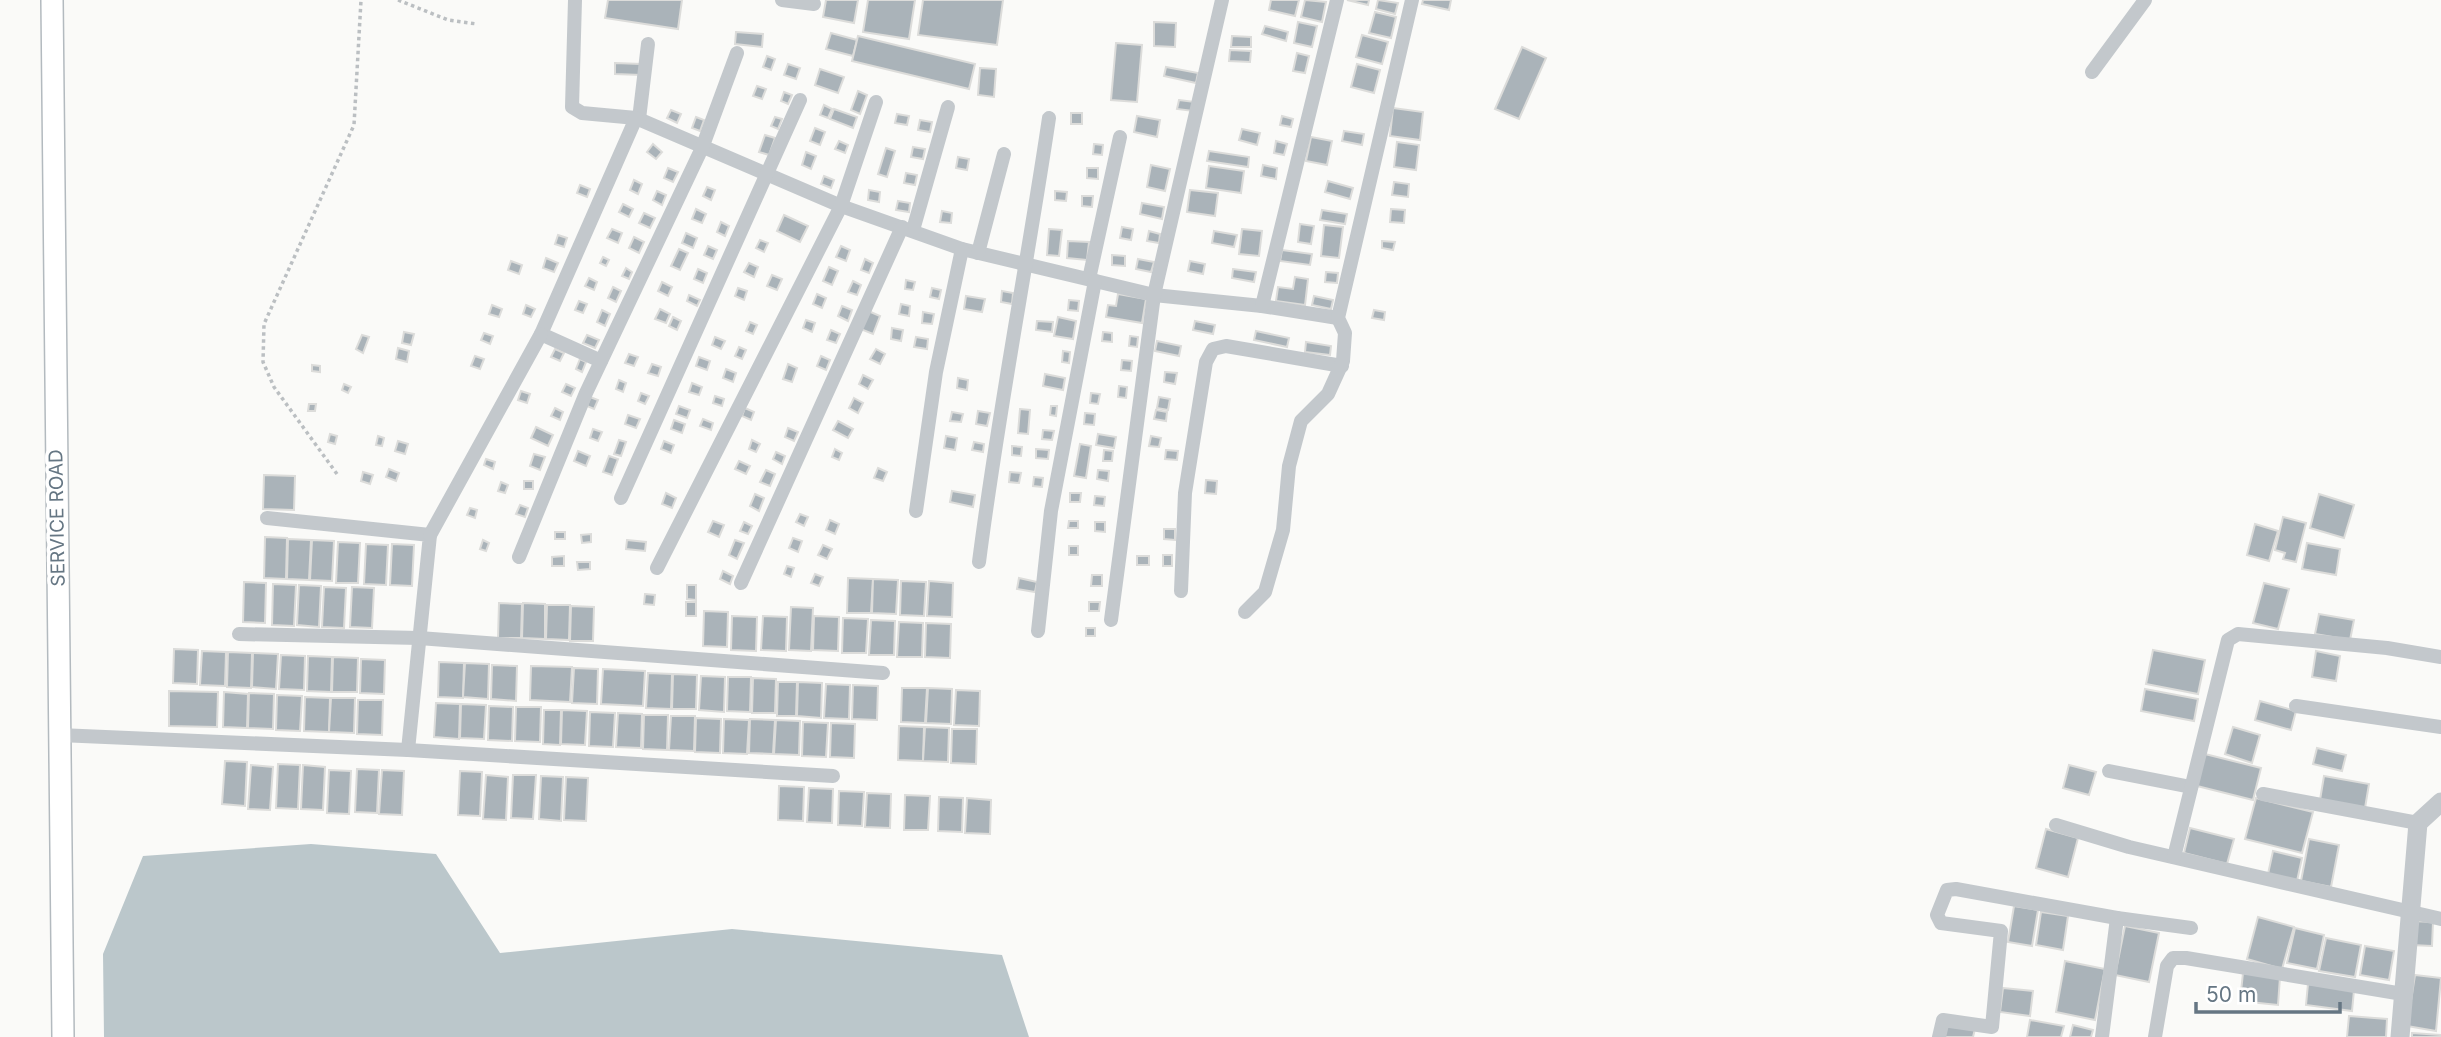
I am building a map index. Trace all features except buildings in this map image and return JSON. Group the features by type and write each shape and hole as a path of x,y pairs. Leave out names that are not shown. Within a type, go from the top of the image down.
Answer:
{"main road":[{"name":"SERVICE ROAD","path":"52,0 62,1037"}],"street":[{"path":"575,0 572,107 582,113 637,119 841,206 962,249 1154,295 1262,306 1338,318"},
{"path":"782,0 814,4"},
{"path":"1111,620 1154,295 1222,0"},
{"path":"1262,306 1337,0"},
{"path":"1245,612 1265,592 1283,530 1291,454 1301,421 1328,394 1342,366 1345,333 1338,318 1412,0"},
{"path":"2092,72 2145,0"},
{"path":"408,750 430,535 541,334 637,119 648,44"},
{"path":"519,557 601,361 702,148 737,53"},
{"path":"621,498 800,100"},
{"path":"657,568 841,206 876,102"},
{"path":"741,583 908,229 948,107"},
{"path":"979,562 994,444 1027,265 1049,118"},
{"path":"1038,631 1051,510 1120,137"},
{"path":"978,253 1004,154"},
{"path":"916,511 936,372 962,249"},
{"path":"541,334 601,361"},
{"path":"1181,591 1185,493 1206,362 1213,349 1226,346 1342,366"},
{"path":"267,518 430,535"},
{"path":"239,634 419,638 883,673"},
{"path":"2174,858 2228,640 2238,634 2387,648 2441,657"},
{"path":"2296,706 2441,727"},
{"path":"59,735 408,750 833,776"},
{"path":"2109,771 2191,788"},
{"path":"2263,794 2418,823"},
{"path":"2400,1037 2418,823 2441,802"},
{"path":"2056,825 2174,858 2441,919"},
{"path":"1939,1037 1943,1020 1993,1027 2001,932 1941,923 1937,915 1947,890 1956,889 2191,928"},
{"path":"2102,1037 2118,918"},
{"path":"2155,1037 2167,966 2173,958 2403,995"}],"path":[{"path":"337,474 274,387 263,362 264,324 354,125 361,0"},
{"path":"398,0 447,20 477,24"}],"shaded area":[{"path":"311,844 436,854 500,953 732,929 1002,955 1029,1037 104,1037 103,954 143,856"}]}
